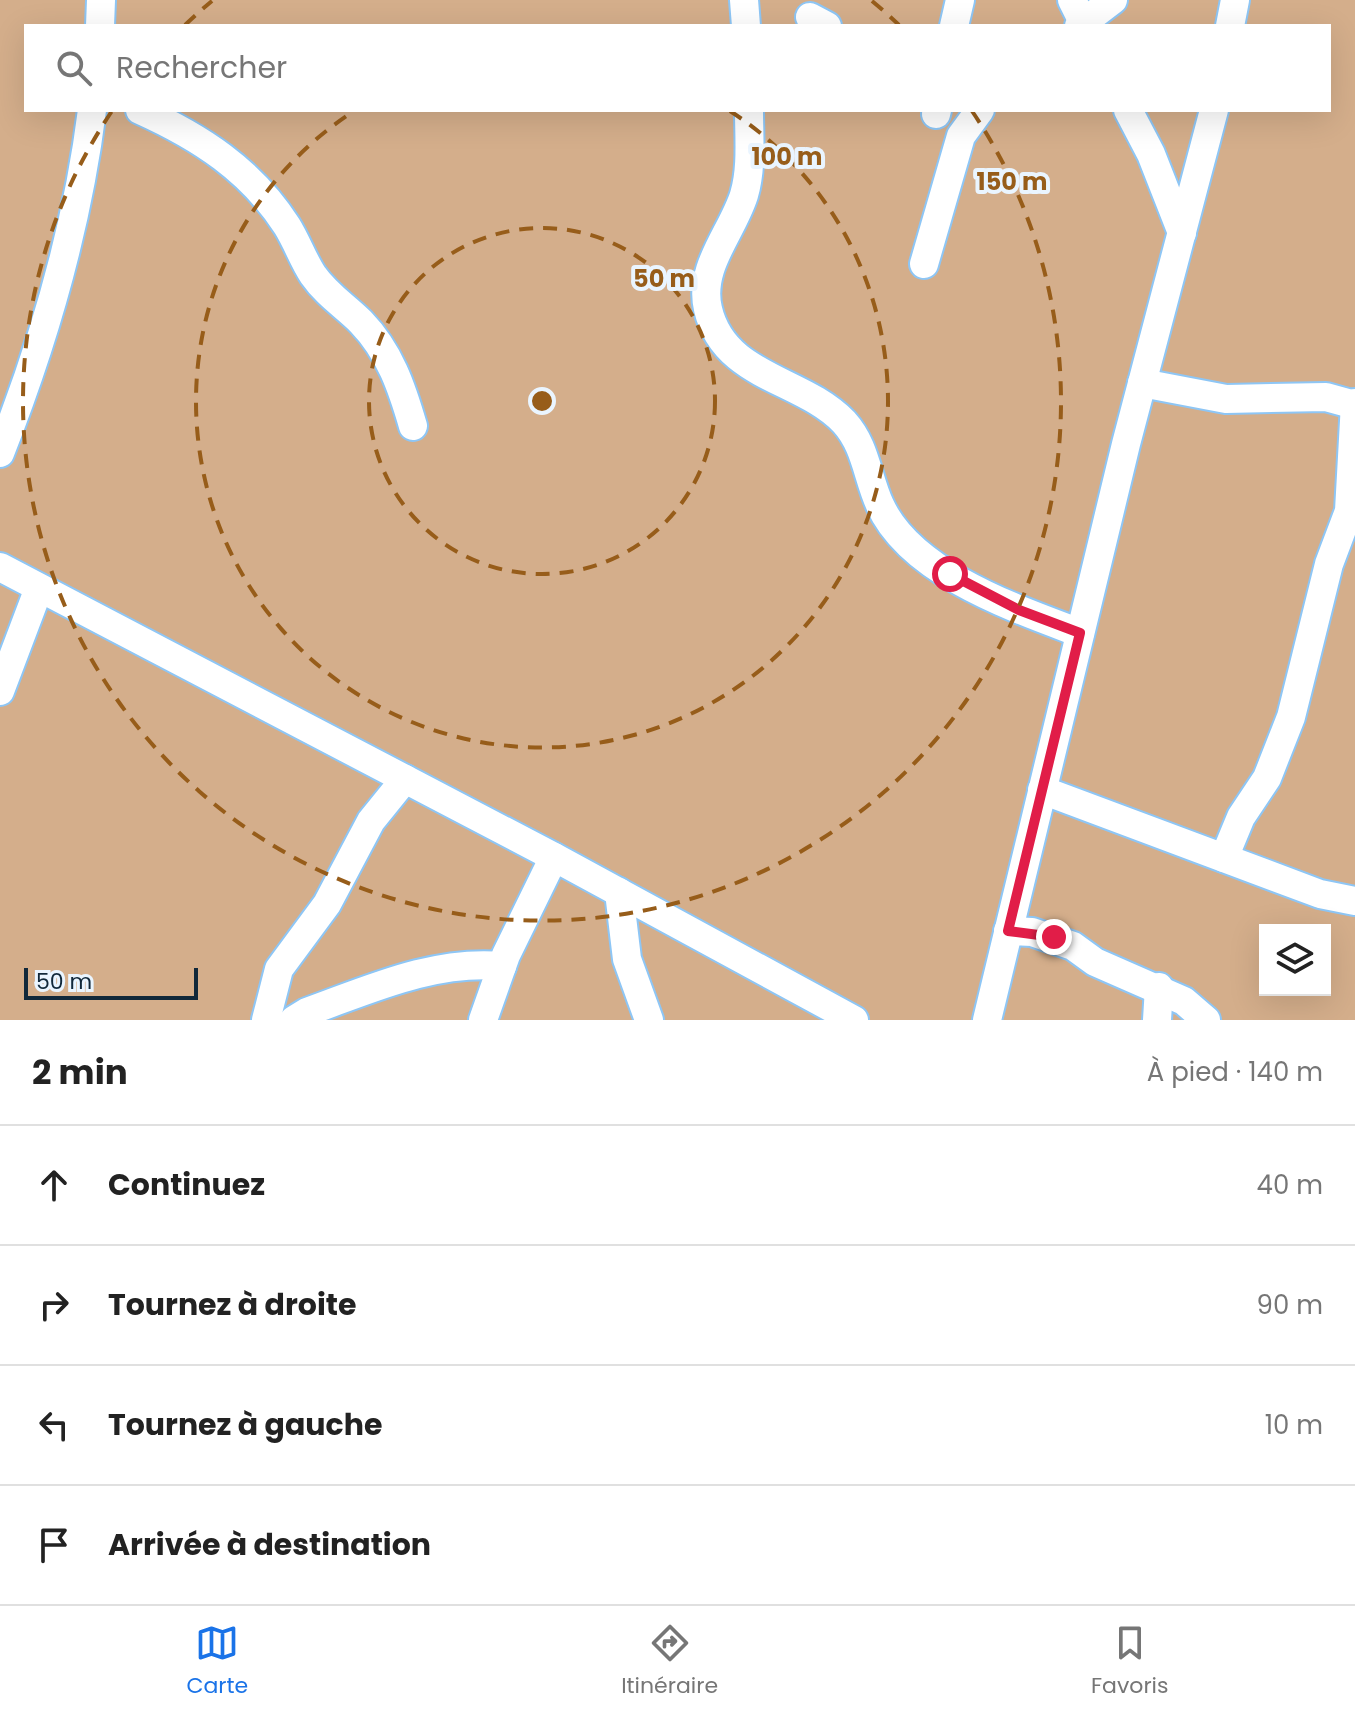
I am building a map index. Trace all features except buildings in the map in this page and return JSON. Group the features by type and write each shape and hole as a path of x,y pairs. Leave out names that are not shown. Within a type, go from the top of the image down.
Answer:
{"street":[{"path":"100,24 101,0"},
{"path":"744,0 746,24"},
{"path":"954,24 960,0"},
{"path":"1080,19 1113,0"},
{"path":"1230,24 1235,0"},
{"path":"0,453 35,364 62,271 92,112"},
{"path":"144,112 209,145 264,195 288,228 313,275 345,311 360,321 388,356 413,426"},
{"path":"749,112 745,193 710,267 706,290 708,309 724,342 737,359 842,420 867,460 879,504 891,525 927,561 1019,610 1080,633"},
{"path":"924,264 961,136 979,112"},
{"path":"1129,112 1151,154 1182,233"},
{"path":"987,1020 1142,383 1213,112"},
{"path":"1142,383 1226,399 1326,397 1355,404 1349,511 1329,564 1291,717 1267,778 1241,817 1224,858"},
{"path":"0,567 554,857 854,1020"},
{"path":"0,691 39,588"},
{"path":"266,1020 279,969 327,904 371,821 405,779"},
{"path":"1042,790 1320,894 1355,901"},
{"path":"483,1020 502,966 554,857"},
{"path":"619,892 627,959 649,1020"},
{"path":"1008,931 1054,937 1095,962 1159,987 1184,1001 1206,1020"},
{"path":"294,1020 307,1012 416,974 455,965 502,966"},
{"path":"1157,1020 1159,987"}],"shaded area":[{"path":"0,0 1355,0 1355,1020 0,1020"}],"route":[{"path":"950,574 1019,610 1080,633 1008,931 1054,937"}]}
